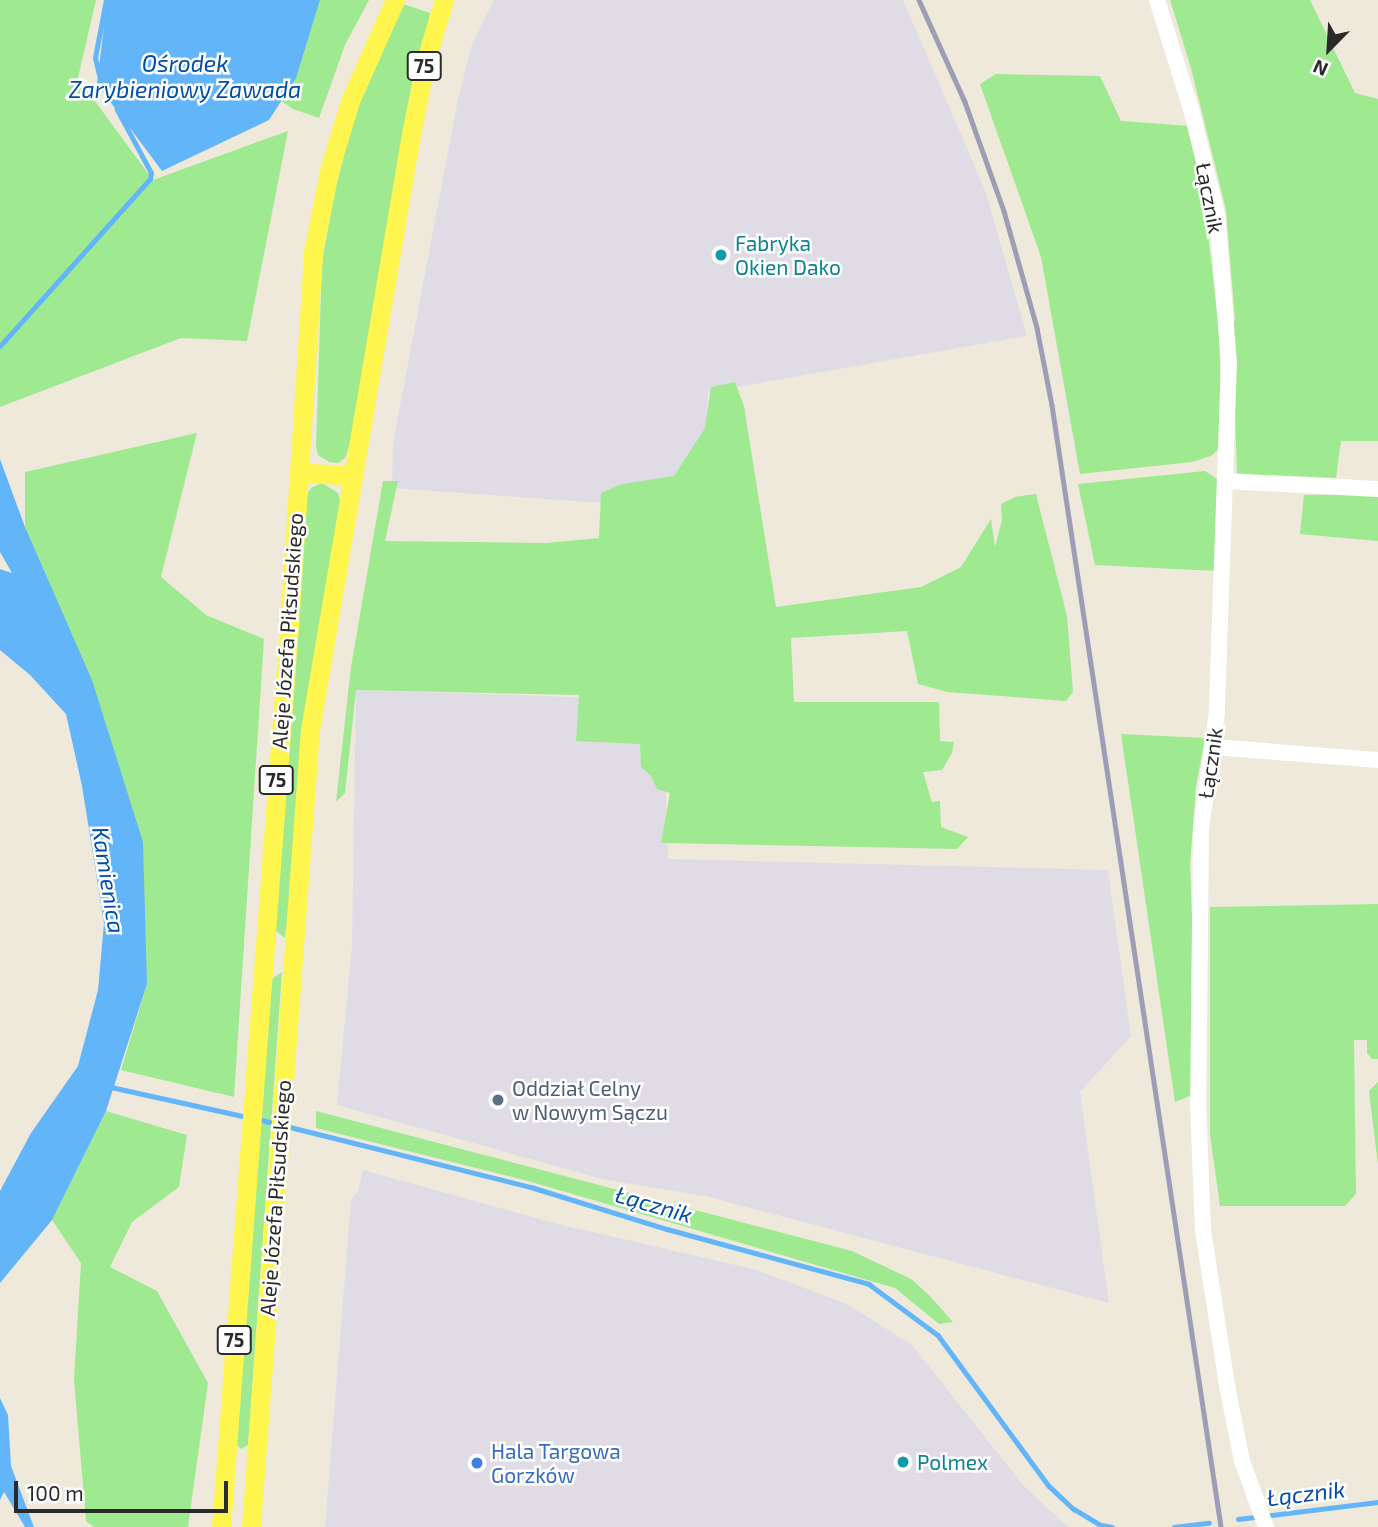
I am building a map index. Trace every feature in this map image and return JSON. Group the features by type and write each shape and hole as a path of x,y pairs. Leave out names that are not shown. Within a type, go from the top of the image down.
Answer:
{"main road":[{"name":"Aleje Józefa Piłsudskiego","path":"221,1527 313,251 330,167 350,101 395,0"},
{"name":"Aleje Józefa Piłsudskiego","path":"251,1527 310,730 419,96 426,58 444,0"},
{"path":"299,472 352,476"},
{"path":"225,1461 255,1464"}],"street":[{"name":"Łącznik","path":"1157,0 1191,110 1217,214 1229,362 1213,747 1201,829 1198,1102 1203,1230 1242,1461 1266,1526"},
{"path":"1226,481 1378,489"},
{"path":"1213,747 1378,760"}],"shaded area":[{"path":"494,0 903,0 985,190 1027,336 708,392 707,409 726,500 589,502 392,488 393,443 457,104 471,47"},
{"path":"356,690 662,700 668,859 1108,870 1131,1036 1080,1092 1109,1303 705,1196 602,1179 337,1105 352,946"},
{"path":"363,1170 554,1223 757,1270 847,1304 912,1345 1023,1485 1068,1527 325,1527 351,1200 358,1191"}],"green space":[{"path":"0,0 96,0 78,78 153,180 288,131 247,341 181,338 0,407"},
{"path":"252,0 369,0 345,45 319,118 293,109 269,93"},
{"path":"1170,0 1310,0 1355,93 1378,99 1378,441 1341,441 1336,478 1237,474 1232,324 1235,320 1226,210 1191,68"},
{"path":"403,4 430,13 350,444 345,458 338,463 329,462 318,455 316,446 322,262 334,195 355,111"},
{"path":"996,74 1100,76 1121,121 1190,126 1201,173 1219,329 1222,430 1217,451 1211,456 1192,462 1080,474 1041,257 980,84"},
{"path":"735,382 744,406 776,607 921,587 961,567 991,519 995,547 1002,520 1001,504 1015,497 1036,494 1067,616 1073,692 1066,701 947,692 918,684 907,631 791,638 794,702 939,702 940,741 954,742 952,753 942,770 923,772 932,802 940,801 941,827 968,837 957,849 661,843 670,793 657,789 651,776 641,767 640,744 576,741 579,695 356,690 345,793 336,802 351,667 383,481 398,481 385,541 546,543 599,538 601,493 622,484 674,476 705,428 711,387"},
{"path":"197,433 161,577 206,615 264,639 234,1097 121,1070 147,984 25,527 25,472"},
{"path":"1205,471 1220,481 1216,571 1095,565 1078,484"},
{"path":"322,483 338,493 340,501 285,938 276,931 274,925 306,496 311,488"},
{"path":"1378,494 1378,541 1300,534 1304,495"},
{"path":"1121,734 1205,738 1196,786 1190,865 1195,997 1192,1095 1175,1102"},
{"path":"1378,904 1378,1059 1372,1059 1367,1053 1367,1040 1354,1040 1356,1194 1345,1206 1220,1206 1210,1135 1210,907"},
{"path":"282,972 248,1445 241,1449 235,1443 269,989 273,978"},
{"path":"1378,1082 1378,1165 1369,1091"},
{"path":"106,1111 187,1135 179,1187 132,1222 110,1267 157,1291 208,1383 188,1527 94,1527 86,1521 74,1379 81,1263 52,1220"},
{"path":"316,1111 852,1251 911,1279 953,1322 939,1324 895,1288 528,1181 316,1128"}],"water":[{"name":"Ośrodek Zarybieniowy Zawada","path":"107,0 320,0 296,78 269,120 162,171 97,84"},
{"name":"Kamienica","path":"0,459 25,527 92,680 143,842 147,984 106,1111 52,1220 0,1283 0,1191 31,1133 78,1066 98,990 104,923 82,786 66,714 30,675 0,650 0,569 12,573 0,552"},
{"path":"0,1398 8,1415 11,1466 34,1527 25,1527 4,1492 0,1500"}],"waterway":[{"path":"99,75 95,58 106,0"},
{"path":"0,346 150,179 151,173 117,110"},
{"name":"Łącznik","path":"111,1087 247,1117"},
{"name":"Łącznik","path":"258,1119 277,1124"},
{"name":"Łącznik","path":"286,1126 531,1187 667,1229 869,1284 938,1335 1049,1486 1074,1509 1101,1525 1112,1527"},
{"name":"Łącznik","path":"1238,1519 1378,1502"},
{"name":"Łącznik","path":"1174,1527 1209,1523"}],"railway":[{"path":"919,0 965,102 1004,211 1037,328 1052,405 1221,1527"}],"place":[{"name":"Fabryka Okien Dako","path":"721,255"},
{"name":"Oddział Celny w Nowym Sączu","path":"498,1100"},
{"name":"Polmex","path":"903,1462"},
{"name":"Hala Targowa Gorzków","path":"477,1463"}]}
